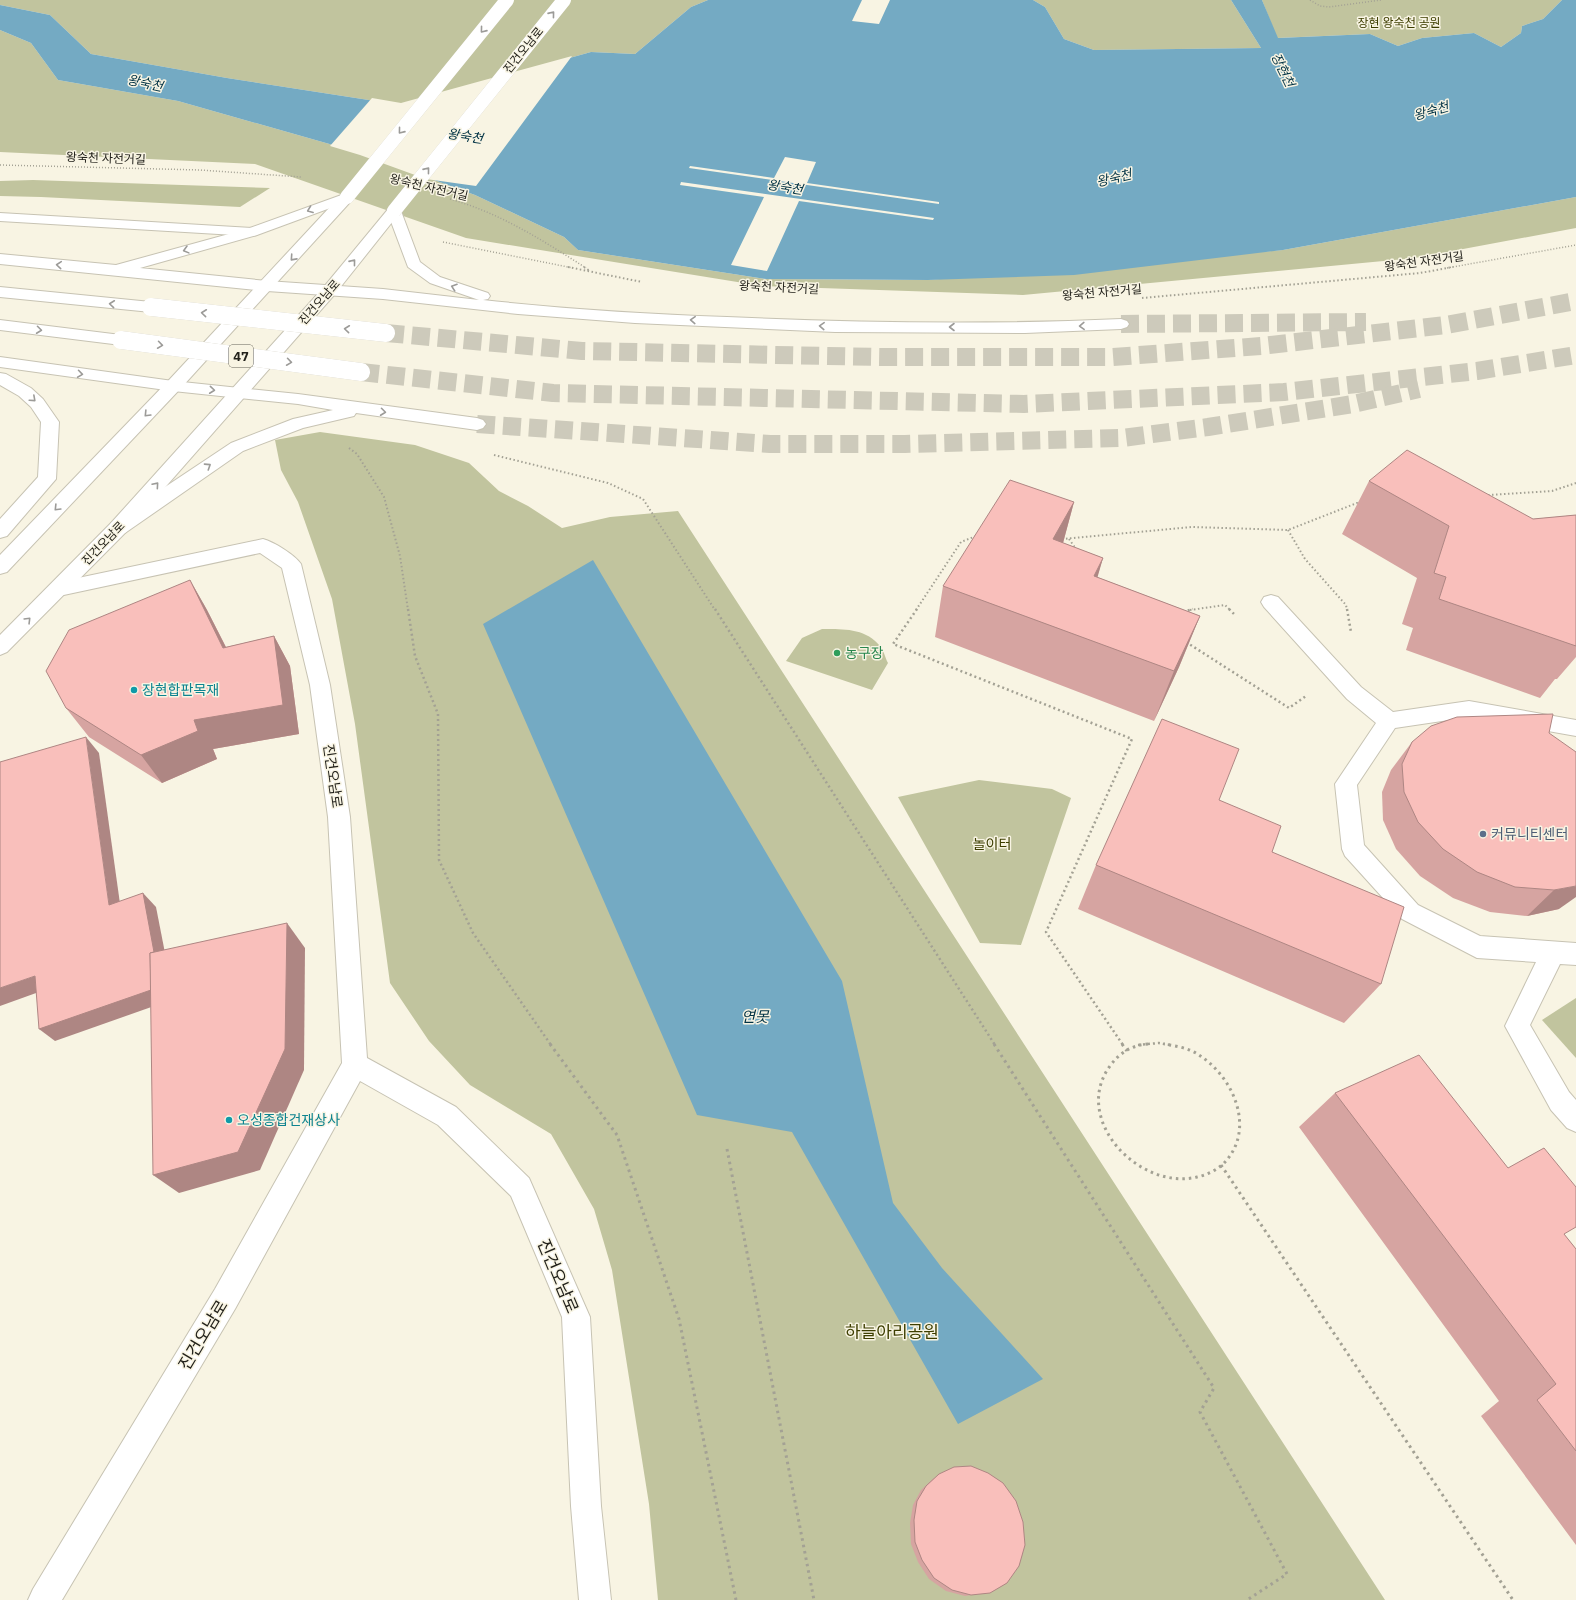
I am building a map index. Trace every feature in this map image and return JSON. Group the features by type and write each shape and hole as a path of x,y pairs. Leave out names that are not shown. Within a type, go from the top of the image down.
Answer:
{"main road":[{"path":"0,567 174,386 347,197 508,0"},
{"name":"진건오남로","path":"0,647 118,528 329,291 564,0"},
{"path":"116,270 252,232 347,197"},
{"path":"394,211 413,264 435,280 518,309"},
{"path":"0,217 252,232"},
{"path":"0,259 267,286 383,294 518,309 635,318 835,327 1025,328 1121,324"},
{"path":"0,292 386,333"},
{"name":"47","path":"0,325 361,372"},
{"path":"0,362 174,386 298,399 477,424"},
{"path":"0,378 25,392 37,403 50,422 47,479 0,531"},
{"path":"118,528 237,447 277,430 313,419 363,409"},
{"name":"진건오남로","path":"44,1600 225,1299 356,1065 339,817 320,685 290,564 264,546 59,589"},
{"path":"1271,602 1354,693 1389,721"},
{"path":"1576,728 1469,709 1389,721 1346,784 1353,849 1410,912 1477,947 1564,954 1517,1026 1560,1101 1576,1120"},
{"name":"진건오남로","path":"356,1065 447,1116 520,1187 576,1317 586,1506 595,1600"}],"path":[{"path":"1310,0 1320,6 1329,7 1381,0"},
{"name":"왕숙천 자전거길","path":"0,165 200,170 302,178"},
{"name":"왕숙천 자전거길","path":"450,199 465,202 524,229 592,272 646,283"},
{"path":"402,235 455,244 592,272"},
{"name":"왕숙천 자전거길","path":"1138,298 1420,273 1576,245"},
{"path":"313,419 319,426 357,454 384,497 400,556 415,656 438,714 438,860 473,933 535,1024 617,1135 679,1319 736,1600"},
{"path":"490,454 608,483 643,499 652,512 751,664 1214,1388 1200,1412 1287,1574 1248,1600"},
{"path":"1482,495 1552,491 1576,482"},
{"path":"1061,538 1068,540 1192,527 1288,530 1357,503 1364,502"},
{"path":"1186,642 1289,708 1334,671 1354,647 1346,605 1305,559 1288,530"},
{"path":"978,535 961,542 893,644 1132,739 1046,932 1127,1051"},
{"path":"1068,540 1078,552"},
{"path":"1181,613 1195,608 1225,605 1237,617"},
{"path":"1159,1043 1182,1047 1203,1058 1221,1074 1234,1094 1240,1116 1239,1138 1230,1157 1214,1171 1192,1179 1168,1178 1144,1170 1124,1156 1108,1135 1099,1112 1098,1091 1105,1071 1119,1055 1127,1051 1137,1045 1159,1043"},
{"path":"727,1149 814,1600"},
{"path":"1221,1165 1513,1600"}],"green space":[{"path":"0,0 708,0 691,7 635,54 591,52 401,105 227,78 91,54 50,15 0,5"},
{"path":"1033,0 1231,0 1261,48 1094,50 1064,39 1045,7"},
{"name":"장현 왕숙천 공원","path":"1262,0 1562,0 1543,19 1522,26 1521,33 1501,47 1474,33 1422,38 1398,46 1370,34 1277,38"},
{"path":"0,30 31,43 58,80 178,101 361,153 475,195 564,237 578,250 766,279 928,280 1283,250 1576,197 1576,228 1415,258 1023,295 762,286 466,238 255,164 0,152"},
{"path":"33,180 270,188 240,207 0,196 0,181"},
{"name":"하늘아리공원","path":"320,432 415,445 469,463 499,491 528,506 562,528 610,517 678,511 1385,1600 658,1600 649,1504 612,1270 594,1209 551,1134 470,1085 429,1041 390,983 355,724 332,599 298,502 281,470 275,440"},
{"name":"농구장","path":"822,629 845,630 861,633 874,640 880,646 888,663 872,690 786,661 802,638"},
{"name":"놀이터","path":"979,780 1052,789 1071,798 1021,945 980,943 898,797"},
{"path":"1576,998 1576,1058 1542,1020"}],"water":[{"path":"708,0 862,0 852,21 879,24 890,0 1033,0 1045,7 1064,39 1094,50 1261,48 1231,0 1262,0 1278,38 1370,34 1398,46 1422,38 1474,33 1501,47 1521,33 1522,26 1543,19 1562,0 1576,0 1576,197 1283,250 1074,275 928,280 766,279 578,250 564,237 475,195 361,153 178,101 58,80 31,43 0,30 0,5 50,15 91,54 227,78 401,105 591,52 635,54 691,7","holes":["785,157 816,162 807,183 939,202 939,204 689,168 690,166 774,178","681,182 934,218 933,220 799,201 767,271 731,265 764,197 680,185"]},
{"name":"연못","path":"593,560 842,981 893,1203 942,1268 1043,1379 958,1424 792,1132 697,1115 483,624"}],"pier":[{"path":"572,56 476,186 426,179 360,155 330,146 372,98 401,103"}],"building":[{"path":"1407,450 1533,519 1576,515 1576,646 1439,599 1446,577 1434,573 1449,526 1369,481"},
{"path":"1010,480 1074,502 1053,539 1103,558 1094,576 1200,616 1174,671 943,586"},
{"path":"190,580 223,648 274,636 283,705 194,720 198,731 141,755 66,708 46,671 69,630"},
{"name":"커뮤니티센터","path":"1553,714 1549,733 1576,752 1576,886 1554,890 1515,887 1477,872 1443,849 1418,822 1404,792 1402,764 1412,742 1431,726 1457,717"},
{"path":"1162,719 1239,749 1219,800 1281,826 1272,852 1404,907 1381,984 1096,865"},
{"path":"86,737 109,905 143,893 154,952 150,953 151,990 39,1029 35,976 0,988 0,762"},
{"name":"오성종합건재상사","path":"287,923 285,1049 238,1152 153,1175 150,953"},
{"path":"1419,1055 1508,1168 1544,1148 1576,1187 1576,1227 1564,1234 1576,1249 1576,1451 1537,1400 1556,1384 1335,1093"},
{"path":"971,1466 988,1473 1003,1483 1016,1501 1023,1522 1025,1545 1019,1566 1007,1583 990,1593 971,1595 952,1590 934,1578 922,1560 915,1542 914,1520 917,1501 926,1486 939,1474 954,1467"}],"tunnel":[{"path":"386,333 582,351 880,357 1113,357 1261,346 1446,325 1576,301"},
{"path":"1121,324 1366,322"},
{"path":"361,372 553,393 1024,404 1284,392 1477,371 1576,355"},
{"path":"477,424 770,444 905,444 1122,438 1208,427 1353,404 1419,389"}],"place":[{"name":"농구장","path":"837,653"},
{"name":"장현합판목재","path":"134,690"},
{"name":"커뮤니티센터","path":"1483,834"},
{"name":"오성종합건재상사","path":"229,1120"}],"water label":[{"name":"장현천","path":"1283,70"},
{"name":"왕숙천","path":"145,83"},
{"name":"왕숙천","path":"1431,111"},
{"name":"왕숙천","path":"465,136"},
{"name":"왕숙천","path":"1114,178"},
{"name":"왕숙천","path":"785,187"}]}
